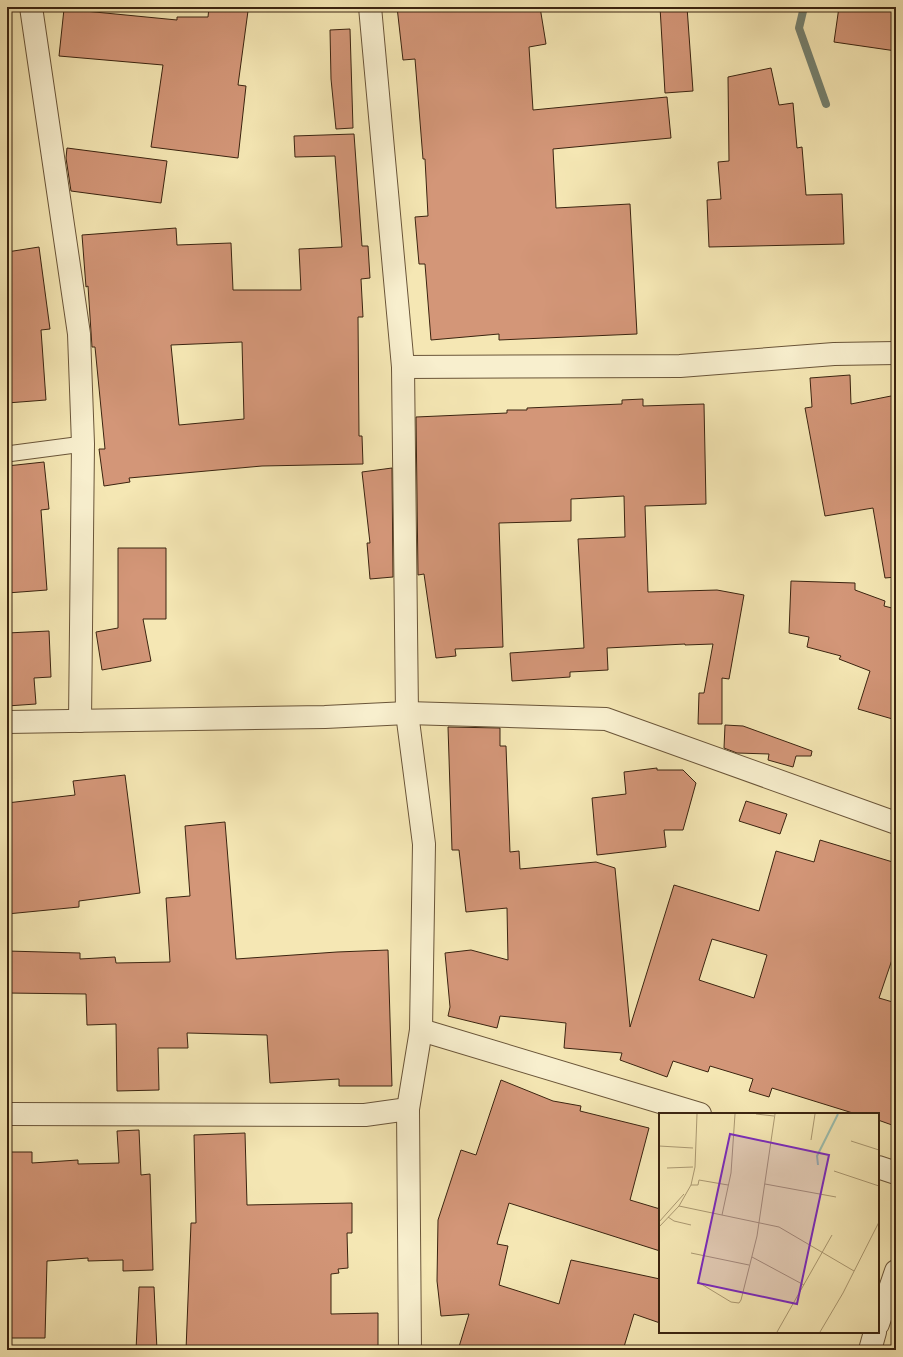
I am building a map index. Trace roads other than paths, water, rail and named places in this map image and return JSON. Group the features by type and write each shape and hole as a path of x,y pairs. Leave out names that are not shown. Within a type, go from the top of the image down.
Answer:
{"street":[{"path":"31,7 79,334 83,444 80,721"},
{"path":"370,7 403,367 407,713 424,844 421,1030 408,1109 410,1350"},
{"path":"403,367 680,366 834,354 896,353"},
{"path":"7,722 325,717 407,713 606,719 896,823"},
{"path":"421,1030 697,1113"},
{"path":"7,1114 365,1116 408,1109"},
{"path":"879,1167 896,1173"},
{"path":"879,1321 896,1271"},
{"path":"870,1350 875,1333"}],"lane":[{"path":"7,454 83,444"}],"waterway":[{"path":"804,7 799,28 826,104"}]}
